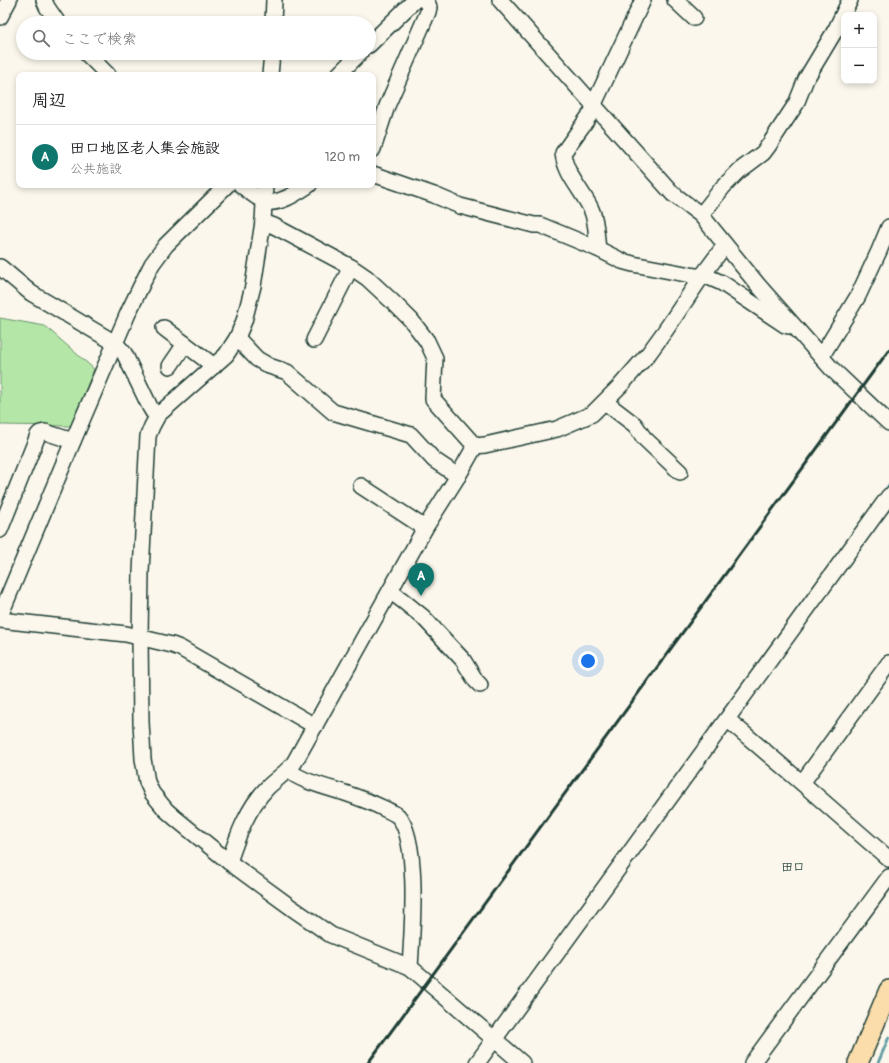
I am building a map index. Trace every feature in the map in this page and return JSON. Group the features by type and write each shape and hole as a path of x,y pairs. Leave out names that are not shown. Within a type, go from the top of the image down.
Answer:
{"main road":[{"path":"858,1063 889,990"}],"street":[{"path":"0,17 9,0"},
{"path":"44,0 53,16"},
{"path":"273,16 274,0"},
{"path":"376,38 415,0"},
{"path":"376,141 387,106 428,12 429,7 424,0"},
{"path":"500,0 673,194 701,215 758,286 831,368 889,423"},
{"path":"598,249 594,216 591,208 566,167 563,153 592,112 594,104 643,0"},
{"path":"675,0 694,18"},
{"path":"701,215 723,187 739,171 763,153 769,145 796,104 806,79 836,29 850,0"},
{"path":"93,60 105,72"},
{"path":"270,72 271,60"},
{"path":"341,72 353,60"},
{"path":"376,175 460,206 534,225 540,225 598,249 622,261 706,276 722,283 785,325 793,325"},
{"path":"0,616 73,441 143,282 160,253 177,233 224,188"},
{"path":"246,188 269,202 275,202 292,196 304,188"},
{"path":"265,188 263,222 253,286 244,322 226,355 158,415 148,436 141,572 140,637 141,722 143,759 147,782 152,793 166,810 229,862 331,935 410,967 522,1063"},
{"path":"263,222 274,226 351,267 367,278 411,320 427,341 436,358 432,399 475,446"},
{"path":"821,357 858,296 889,227"},
{"path":"475,446 557,429 592,414 621,385 649,353 725,245"},
{"path":"0,267 31,293 115,343 124,353 150,407 153,412 158,415"},
{"path":"314,340 351,267"},
{"path":"164,328 214,366"},
{"path":"236,338 257,359 269,366 287,372 333,412 410,435 434,460 458,476"},
{"path":"170,366 185,344"},
{"path":"605,402 635,425 644,438 680,472"},
{"path":"0,530 38,435 45,432 73,441"},
{"path":"229,862 244,821 255,803 267,788 289,770 294,763 390,592 424,528 458,476 475,446"},
{"path":"361,486 424,528"},
{"path":"477,1063 889,496"},
{"path":"390,592 423,617 463,660 480,685"},
{"path":"0,620 140,637 172,645 180,648 315,726"},
{"path":"802,783 889,663"},
{"path":"727,719 889,859"},
{"path":"289,770 295,776 368,801 386,809 397,816 402,822 407,834 413,875 410,967"},
{"path":"752,1063 889,877"}],"green space":[{"path":"0,318 45,326 94,369 71,426 0,425"}],"waterway":[{"path":"884,492 889,485"},
{"path":"878,1063 889,1037"}],"railway":[{"path":"368,1063 889,350"}],"place":[{"name":"田口地区老人集会施設","path":"421,596"}],"district":[{"name":"田口","path":"793,867"}]}
